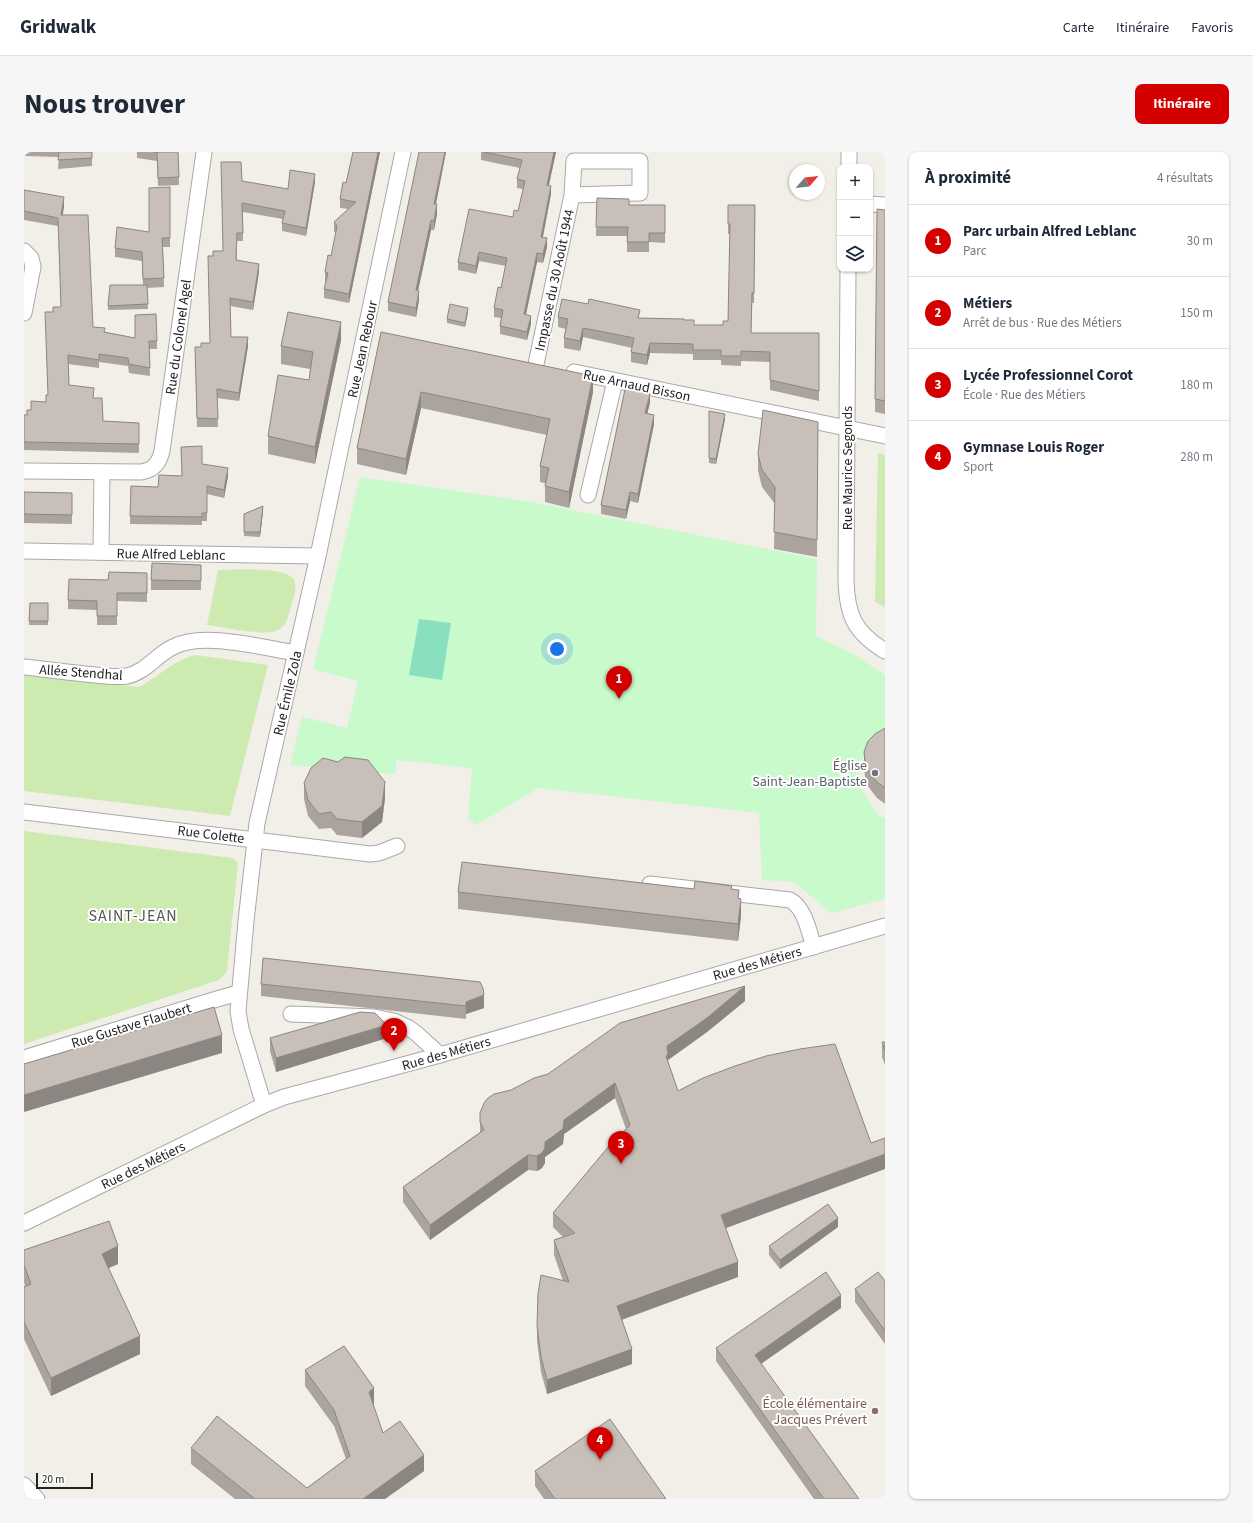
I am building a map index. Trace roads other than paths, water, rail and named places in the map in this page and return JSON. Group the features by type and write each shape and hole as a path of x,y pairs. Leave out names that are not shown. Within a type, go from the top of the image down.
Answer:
{"street":[{"name":"Rue du Colonel Agel","path":"24,471 141,472 148,471 153,468 160,458 204,152"},
{"name":"Rue Jean Rebour","path":"319,552 372,331 403,152"},
{"path":"849,164 850,152"},
{"name":"Impasse du 30 Août 1944","path":"548,367 572,195 574,161 640,161 640,193 572,195"},
{"path":"873,204 885,205"},
{"path":"24,251 31,258 33,267 24,313"},
{"name":"Rue Maurice Segonds","path":"848,272 846,580 848,603 854,622 860,631 866,638 885,651"},
{"name":"Rue Arnaud Bisson","path":"521,361 885,436"},
{"path":"588,496 615,381"},
{"path":"101,552 102,472"},
{"name":"Rue Alfred Leblanc","path":"24,551 319,552"},
{"name":"Rue Émile Zola","path":"264,1105 241,1029 238,1011 238,993 254,840 319,552"},
{"name":"Allée Stendhal","path":"24,667 106,676 127,676 143,670 174,646 192,641 218,641 296,653"},
{"name":"Rue Colette","path":"24,812 370,854 379,853 397,846"},
{"path":"635,883 790,900 795,902 801,912 814,947"},
{"name":"Rue des Métiers","path":"24,1223 264,1105 296,1093 440,1055 885,926"},
{"name":"Rue Gustave Flaubert","path":"24,1058 238,993"},
{"path":"290,1014 374,1017 394,1021 409,1028 440,1055"}],"place":[{"name":"Parc urbain Alfred Leblanc","path":"619,699"},
{"name":"Église Saint-Jean-Baptiste","path":"875,773"},
{"name":"Métiers","path":"394,1051"},
{"name":"Lycée Professionnel Corot","path":"621,1164"},
{"name":"École élémentaire Jacques Prévert","path":"875,1411"},
{"name":"Gymnase Louis Roger","path":"600,1460"}],"district":[{"name":"SAINT-JEAN","path":"133,915"}]}
